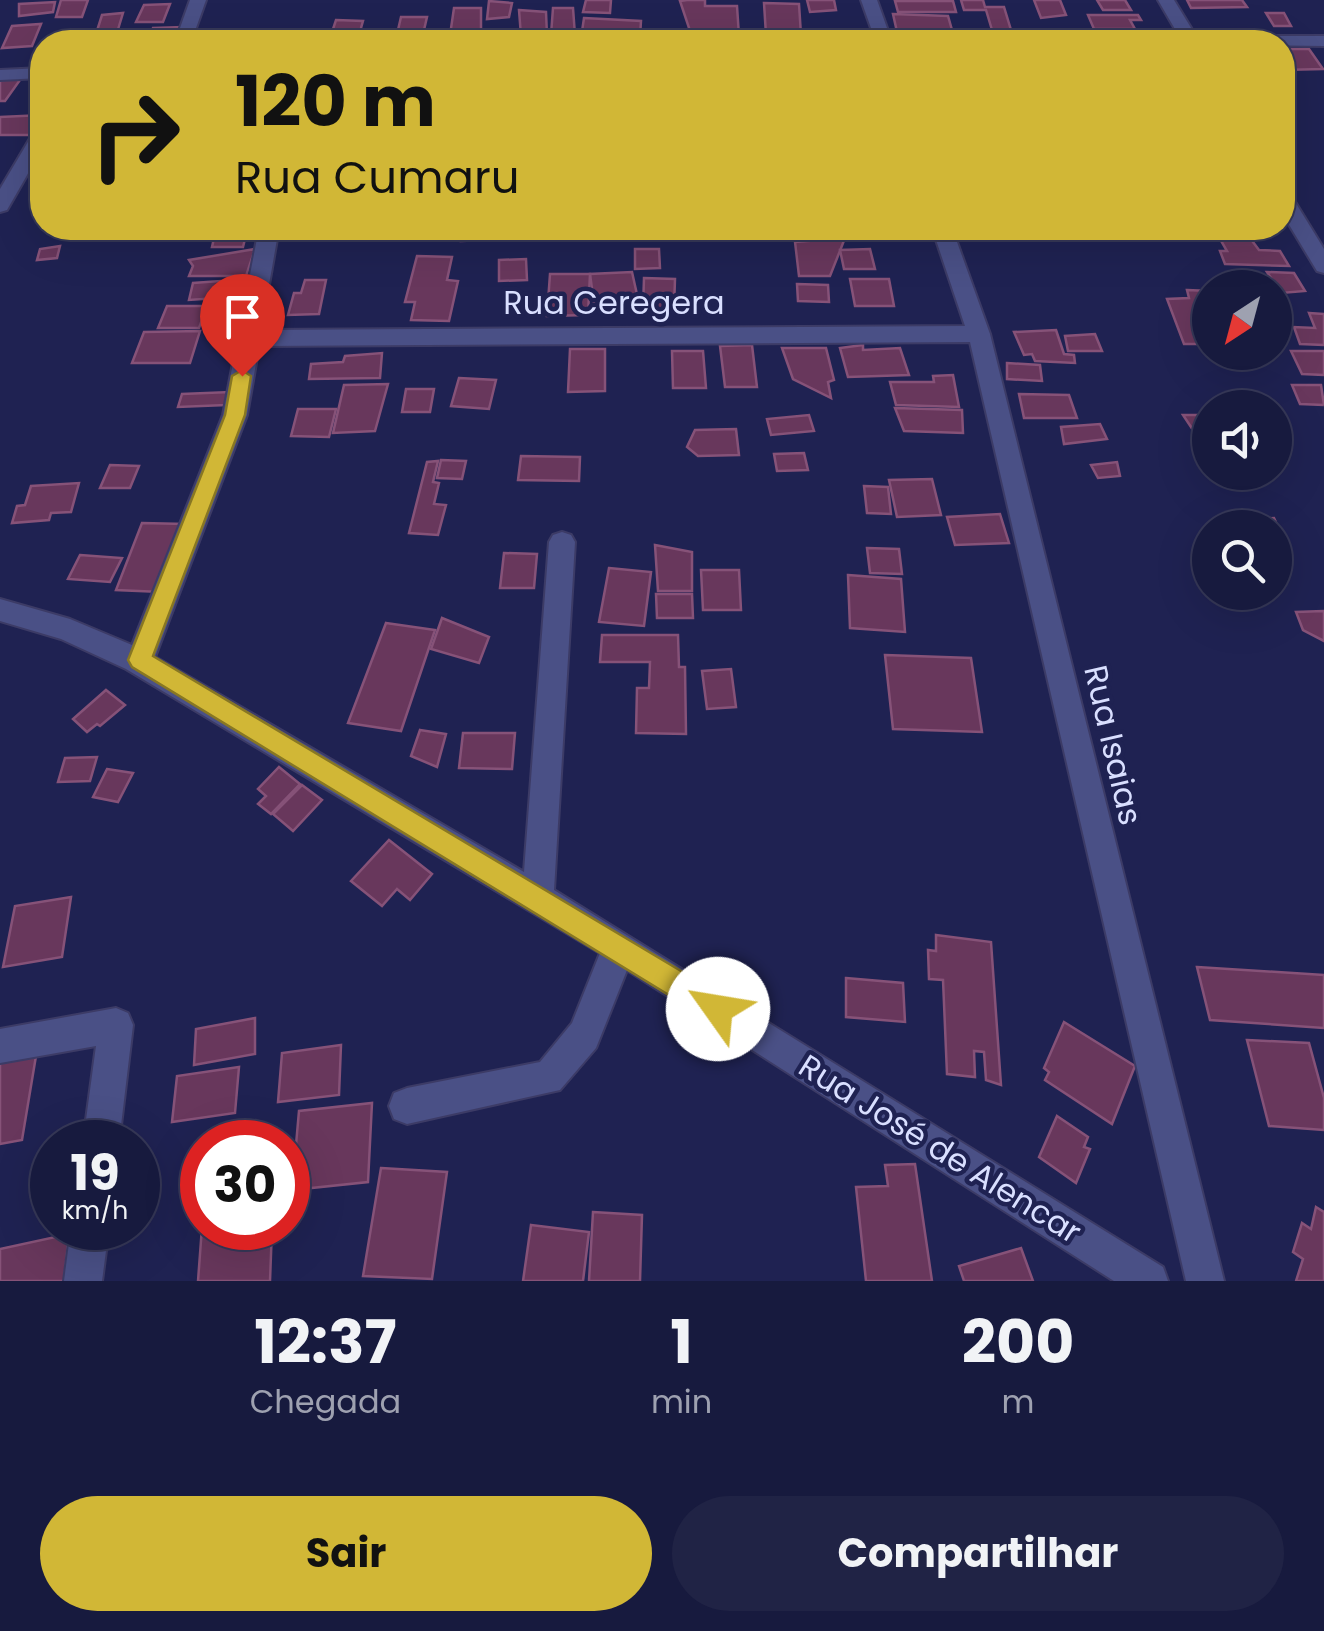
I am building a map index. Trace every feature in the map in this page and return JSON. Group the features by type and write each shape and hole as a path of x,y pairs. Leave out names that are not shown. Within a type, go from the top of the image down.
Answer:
{"street":[{"path":"187,30 198,0"},
{"path":"870,0 880,30"},
{"path":"1166,0 1183,30"},
{"path":"1295,41 1324,41"},
{"path":"0,74 30,73"},
{"path":"0,206 30,155"},
{"path":"1295,218 1324,266"},
{"path":"140,660 235,415 267,240"},
{"name":"Rua Isaias","path":"946,240 979,334 1204,1281"},
{"name":"Rua Ceregera","path":"248,338 979,334"},
{"path":"538,897 562,542"},
{"name":"Rua José de Alencar","path":"1,613 68,628 140,660 619,946 1149,1281"},
{"path":"406,1106 548,1078 567,1064 580,1046 619,946"},
{"path":"0,1046 116,1025 104,1120"},
{"path":"84,1281 88,1250"}],"building":[{"path":"61,0 88,0 82,17 56,17"},
{"path":"586,0 611,0 610,13 583,12"},
{"path":"705,0 705,6 737,6 739,30 690,30 680,1"},
{"path":"807,0 834,0 836,10 810,12"},
{"path":"961,0 983,0 985,7 1004,7 1011,30 992,30 986,10 964,10"},
{"path":"1034,0 1060,0 1066,15 1041,18"},
{"path":"1097,0 1125,0 1131,10 1103,10"},
{"path":"1187,0 1242,0 1247,7 1191,8"},
{"path":"489,1 512,3 509,17 487,19"},
{"path":"895,1 953,1 956,12 898,12"},
{"path":"55,2 53,12 19,16 19,4"},
{"path":"764,3 799,4 801,30 766,30"},
{"path":"170,4 163,22 136,22 144,5"},
{"path":"454,8 481,8 481,30 451,30"},
{"path":"553,8 573,8 575,30 551,30"},
{"path":"519,10 546,12 547,30 521,30"},
{"path":"123,13 118,30 97,30 102,15"},
{"path":"1266,13 1284,13 1291,26 1274,26"},
{"path":"893,14 948,16 952,30 897,30"},
{"path":"1088,15 1138,15 1141,20 1130,20 1135,29 1094,29"},
{"path":"401,17 427,17 424,30 398,30"},
{"path":"584,18 641,21 640,30 582,30"},
{"path":"336,20 363,21 360,30 333,30"},
{"path":"41,24 39,30 30,30 30,46 2,48 12,26"},
{"path":"182,27 181,30 153,28"},
{"path":"1295,49 1309,49 1323,69 1295,70"},
{"path":"0,79 20,80 5,101 0,101"},
{"path":"30,116 30,135 0,135 0,117"},
{"path":"214,240 245,240 243,247 212,247"},
{"path":"844,240 830,276 799,276 795,242"},
{"path":"1221,240 1252,240 1259,250 1280,251 1289,266 1225,264 1220,251 1227,251"},
{"path":"60,246 57,258 37,260 40,249"},
{"path":"255,249 246,276 189,276 193,266 189,260"},
{"path":"635,249 659,249 660,268 635,269"},
{"path":"870,249 875,269 844,269 840,250"},
{"path":"417,256 452,257 447,280 458,281 449,321 411,320 415,302 405,302"},
{"path":"526,259 527,280 499,281 499,260"},
{"path":"632,272 640,308 595,311 590,274"},
{"path":"1292,273 1294,273 1305,291 1292,292"},
{"path":"550,274 590,274 588,315 547,316"},
{"path":"644,278 675,279 674,309 643,309"},
{"path":"850,279 889,279 894,306 855,306"},
{"path":"305,280 326,280 319,314 288,315 294,293 301,293"},
{"path":"220,281 217,298 189,300 193,283"},
{"path":"797,284 828,285 829,302 798,301"},
{"path":"1187,290 1192,290 1192,344 1184,344 1167,299 1189,298"},
{"path":"167,306 207,306 199,328 158,328"},
{"path":"1309,313 1324,314 1324,345 1300,344 1294,327 1315,328"},
{"path":"1056,330 1064,354 1074,355 1075,363 1035,361 1032,354 1024,355 1014,332"},
{"path":"200,331 190,363 132,363 144,332"},
{"path":"1095,334 1102,351 1068,351 1065,336"},
{"path":"752,345 757,387 725,387 720,346"},
{"path":"863,345 863,350 900,348 909,375 848,377 840,348"},
{"path":"782,348 826,348 834,380 828,382 831,398 793,379"},
{"path":"570,349 605,349 605,391 568,392"},
{"path":"672,351 703,351 706,388 673,388"},
{"path":"1292,351 1324,351 1324,375 1302,374"},
{"path":"382,353 380,378 309,379 311,364"},
{"path":"1007,363 1040,365 1042,381 1007,379"},
{"path":"953,375 959,407 896,405 890,382 934,382 933,376"},
{"path":"459,378 496,380 489,409 451,406"},
{"path":"388,384 375,431 333,433 344,385"},
{"path":"1292,385 1321,385 1324,405 1300,404"},
{"path":"406,389 434,389 430,412 402,412"},
{"path":"230,392 226,405 178,407 182,394"},
{"path":"1019,394 1069,395 1077,418 1024,418"},
{"path":"895,408 962,410 963,433 904,431"},
{"path":"298,409 336,409 329,437 291,436"},
{"path":"809,415 814,431 771,435 767,419"},
{"path":"1100,424 1107,439 1064,444 1061,427"},
{"path":"736,429 739,455 698,456 687,447 695,430"},
{"path":"804,453 808,470 777,471 774,454"},
{"path":"521,456 580,457 579,481 518,480"},
{"path":"441,460 466,461 462,479 437,478"},
{"path":"438,461 433,482 439,483 434,504 446,505 438,535 409,533 427,462"},
{"path":"1117,462 1120,476 1098,478 1091,465"},
{"path":"110,465 139,466 130,488 100,488"},
{"path":"932,479 941,515 897,517 889,480"},
{"path":"79,483 71,512 51,513 49,520 12,523 17,506 25,505 31,486"},
{"path":"864,486 888,487 891,514 867,513"},
{"path":"1000,514 1009,543 955,545 947,517"},
{"path":"142,523 185,524 161,592 116,590"},
{"path":"655,545 692,552 692,591 658,591"},
{"path":"867,548 899,549 902,574 870,573"},
{"path":"504,553 537,554 534,588 500,588"},
{"path":"80,555 122,558 110,582 68,579"},
{"path":"609,568 651,572 644,626 599,622"},
{"path":"701,570 739,570 741,610 703,610"},
{"path":"848,575 901,579 905,632 850,628"},
{"path":"656,594 692,594 693,618 657,618"},
{"path":"1324,611 1324,641 1303,630 1296,612"},
{"path":"442,618 489,637 479,663 431,649"},
{"path":"386,623 435,630 401,731 348,723"},
{"path":"602,635 678,635 679,667 685,667 686,734 636,733 637,688 649,688 650,662 600,662"},
{"path":"885,655 971,658 982,732 893,729"},
{"path":"731,669 736,707 707,709 702,671"},
{"path":"106,690 125,705 87,732 73,719"},
{"path":"420,730 446,734 437,767 411,756"},
{"path":"463,733 515,733 512,769 459,768"},
{"path":"97,757 90,781 58,782 65,758"},
{"path":"279,767 300,784 271,814 258,804 266,796 258,789"},
{"path":"107,769 133,773 118,802 93,797"},
{"path":"302,785 322,800 293,831 273,814"},
{"path":"389,840 432,874 410,900 397,889 382,906 351,881"},
{"path":"71,897 62,957 3,967 15,906"},
{"path":"936,935 991,942 1001,1085 986,1080 984,1052 974,1051 975,1077 947,1074 943,980 929,979 928,950 936,951"},
{"path":"1197,967 1324,975 1324,1028 1210,1020"},
{"path":"846,978 903,983 905,1022 846,1017"},
{"path":"255,1018 255,1054 194,1065 196,1029"},
{"path":"1064,1022 1135,1066 1112,1124 1045,1080 1049,1072 1044,1068"},
{"path":"1247,1040 1309,1043 1324,1098 1324,1130 1269,1126"},
{"path":"341,1045 339,1095 278,1102 282,1053"},
{"path":"36,1056 22,1140 0,1144 0,1061"},
{"path":"239,1067 235,1113 172,1122 177,1076"},
{"path":"372,1103 368,1182 310,1188 310,1120 298,1120 299,1111"},
{"path":"1057,1116 1088,1137 1084,1147 1090,1149 1076,1183 1039,1157"},
{"path":"915,1164 932,1281 866,1281 856,1187 888,1186 885,1165"},
{"path":"381,1168 447,1172 432,1279 363,1276"},
{"path":"1316,1207 1324,1212 1324,1281 1296,1281 1303,1259 1293,1252 1302,1223 1311,1229"},
{"path":"593,1212 642,1215 640,1281 589,1281"},
{"path":"531,1225 589,1232 583,1281 523,1281"},
{"path":"30,1242 30,1250 67,1250 64,1281 0,1281 0,1249"},
{"path":"1021,1248 1033,1281 964,1281 959,1266"},
{"path":"200,1250 271,1250 270,1281 198,1281"}],"route":[{"path":"242,376 235,415 140,660 718,1009"}]}
